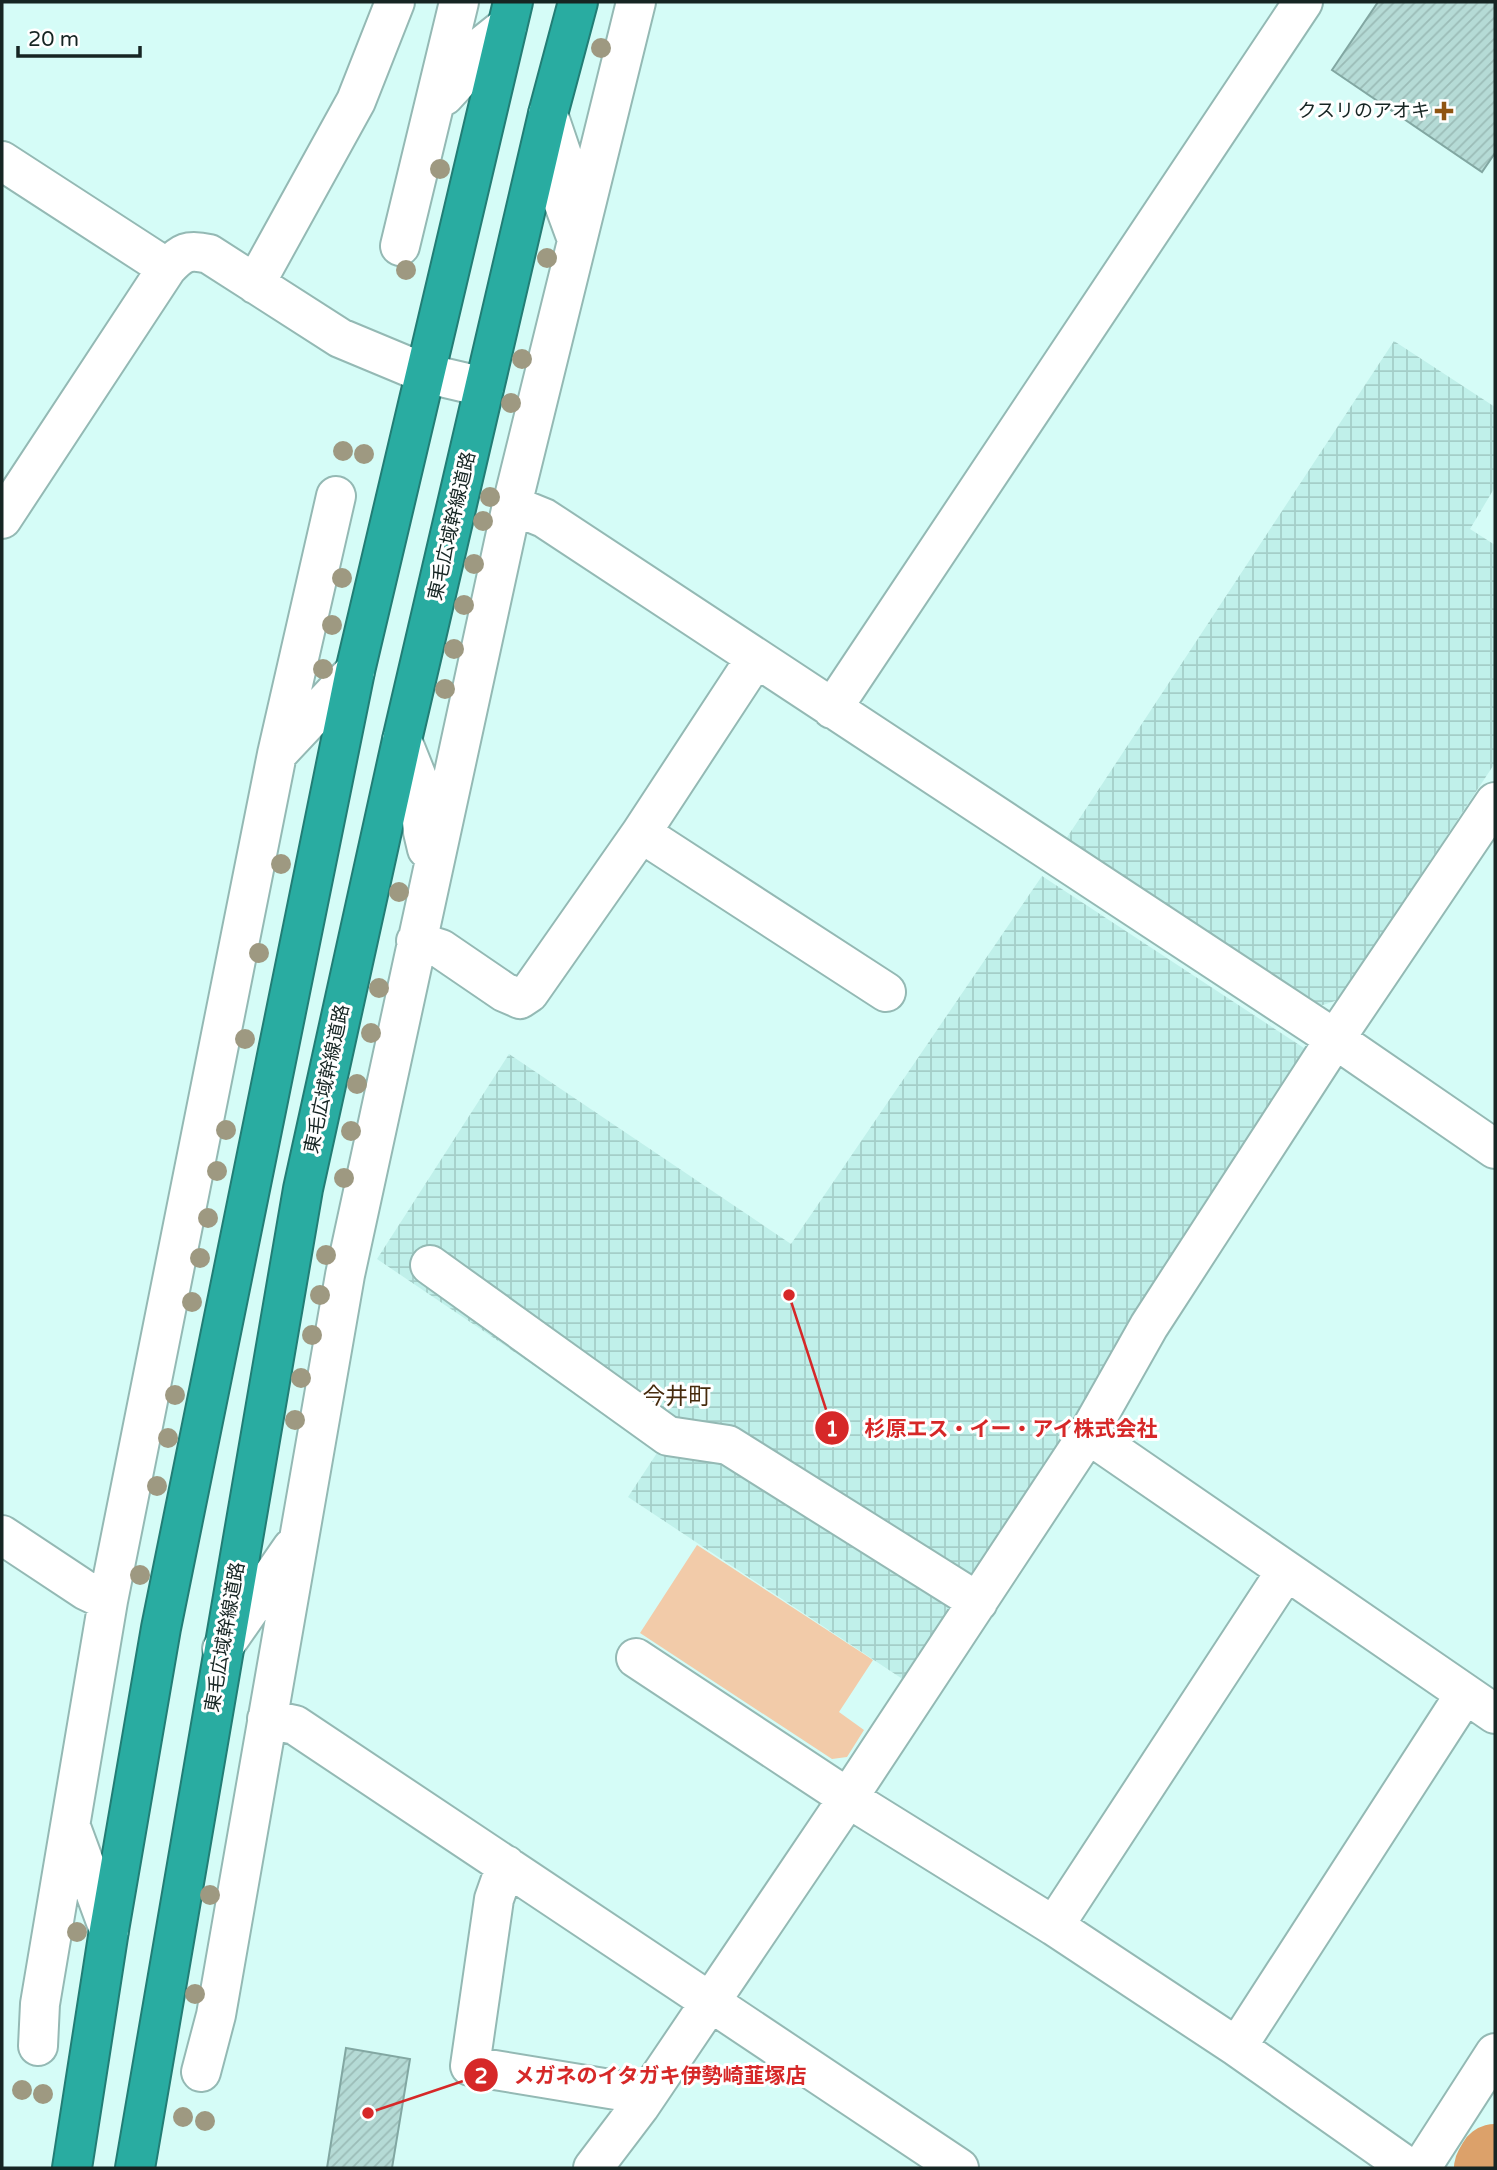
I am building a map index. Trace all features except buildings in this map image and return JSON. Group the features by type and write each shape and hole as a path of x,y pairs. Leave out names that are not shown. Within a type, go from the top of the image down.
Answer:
{"highway":[{"name":"東毛広域幹線道路","path":"135,2168 303,1189 402,740 548,114 578,2"},
{"path":"72,2168 109,1930 161,1628 355,671 510,14"}],"street":[{"path":"255,284 356,101 395,2"},
{"path":"400,246 459,2"},
{"path":"201,2072 216,2015 345,1275 512,505 636,2"},
{"path":"832,709 1303,2"},
{"path":"432,108 456,83 477,50 510,14"},
{"path":"548,114 563,158 562,199 577,239"},
{"path":"2,161 167,268"},
{"path":"2,519 167,268 178,257 193,250 209,254 340,338 425,373 484,387"},
{"path":"38,2046 40,2004 108,1601 277,754 336,496"},
{"path":"512,505 544,518 1335,1039 1495,1149"},
{"path":"416,941 441,949 504,992 520,999 529,993 641,833 755,659"},
{"path":"277,754 355,671"},
{"path":"402,740 418,780 423,832 432,868"},
{"path":"593,2168 640,2106 849,1798 1088,1434 1149,1326 1335,1039 1495,802"},
{"path":"641,833 886,992"},
{"path":"430,1265 668,1436 728,1445 978,1601"},
{"path":"1088,1434 1480,1704 1237,2047"},
{"path":"2,1535 85,1590 108,1601"},
{"path":"222,1649 299,1537"},
{"path":"1054,1926 1286,1571"},
{"path":"636,1658 849,1798 1054,1926 1237,2047 1409,2168"},
{"path":"267,1719 295,1725 959,2168"},
{"path":"70,1826 109,1930"},
{"path":"506,1865 494,1899 470,2066 622,2091 640,2106"},
{"path":"1421,2168 1495,2053"}],"shaded area":[{"path":"1394,341 1495,407 1495,487 1470,529 1495,545 1495,763 1338,1000 1317,1007 1066,839"},
{"path":"1042,876 1310,1052 1124,1331 1128,1335 904,1680 628,1497 659,1450 377,1259 509,1054 791,1244"},
{"path":"697,1545 873,1660 839,1712 864,1730 847,1757 832,1759 640,1633"}],"waterway":[{"path":"1491,2168 1495,2161"}],"place":[{"name":"クスリのアオキ","path":"1444,111"},
{"name":"杉原エス・イー・アイ株式会社","path":"789,1295"},
{"name":"メガネのイタガキ伊勢崎韮塚店","path":"368,2113"}],"district":[{"name":"今井町","path":"677,1397"}]}
